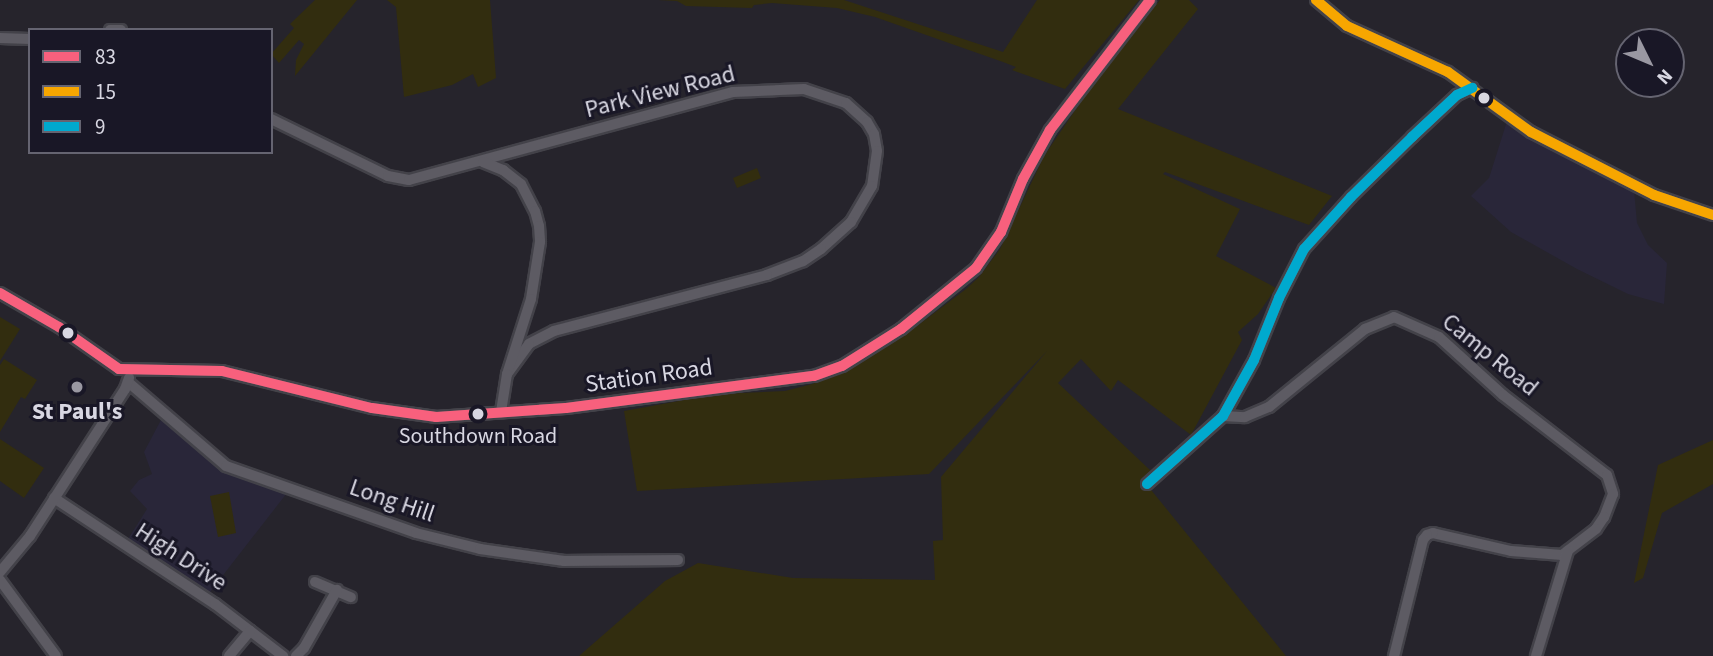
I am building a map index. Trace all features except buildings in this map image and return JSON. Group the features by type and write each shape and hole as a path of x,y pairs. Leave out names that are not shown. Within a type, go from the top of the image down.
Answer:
{"street":[{"name":"Station Road","path":"0,293 59,327 129,377 222,371 401,413 436,417 566,408 720,386 754,386 814,376 842,366 901,329 962,281 986,257 1050,130 1150,0"},
{"path":"1315,0 1347,26 1425,60 1457,78 1531,132 1654,195 1713,215"},
{"path":"0,38 28,39"},
{"path":"1454,98 1457,78"},
{"path":"1147,484 1223,416 1254,360 1279,298 1304,249 1351,197 1454,98 1472,88"},
{"name":"Park View Road","path":"273,120 398,179 420,179 721,94 804,89 832,96 858,112 874,134 877,151 872,186 851,222 803,261 767,275 554,331 529,344 506,374"},
{"path":"483,162 503,170 521,184 532,204 539,226 540,242 531,299 521,337 506,374 501,413"},
{"name":"Camp Road","path":"1223,416 1245,417 1257,413 1364,329 1390,317 1406,321 1439,337 1503,395 1607,475 1613,494 1604,517 1595,529 1568,551"},
{"path":"0,572 30,536 129,377"},
{"name":"Long Hill","path":"129,377 226,466 416,533 480,549 564,561 678,560"},
{"name":"High Drive","path":"54,498 215,604 283,656"},
{"path":"1394,656 1423,541 1430,533 1511,551 1556,556 1568,551"},
{"path":"1536,656 1568,551"},
{"path":"0,580 56,656"},
{"path":"315,582 351,597"},
{"path":"296,656 304,648 337,590"},
{"path":"229,656 250,631"}],"shaded area":[{"path":"315,0 357,0 295,76 296,60 304,44 299,40 279,63 273,56 273,52 294,28 290,24"},
{"path":"387,0 490,0 496,78 478,87 473,74 452,85 404,97 396,7"},
{"path":"658,0 844,0 1003,52 1037,0 1139,0 1065,89 1012,70 1016,67 1003,62 875,17 837,8 772,3 754,5 752,8 686,6 677,1"},
{"path":"1160,0 1189,0 1198,9 1118,109 1332,196 1309,225 1165,172 1163,174 1240,209 1216,256 1276,288 1258,314 1238,332 1242,340 1191,435 1118,380 1111,391 1081,359 1058,383 1151,471 1143,480 1286,656 579,656 665,581 698,563 793,578 935,580 933,541 943,540 941,477 1047,351 929,474 637,491 624,411 717,394 785,391 812,384 846,371 905,335 966,289 979,277 1000,249 1044,156 1091,87"},
{"path":"1507,121 1634,190 1637,223 1648,245 1667,263 1664,304 1628,294 1577,269 1511,232 1471,196 1489,178"},
{"path":"757,168 761,178 737,188 733,178"},
{"path":"0,317 20,329 0,361"},
{"path":"4,359 37,380 25,399 21,397 0,432 0,365"},
{"path":"162,418 223,470 287,493 210,592 128,539 147,509 130,491 139,480 152,474 144,452"},
{"path":"0,439 44,468 24,498 0,481"},
{"path":"1713,440 1713,484 1662,513 1643,578 1634,583 1658,465"},
{"path":"229,492 236,533 218,537 210,496"}],"transit line":[{"name":"83","path":"0,293 59,327 119,369 222,371 372,408 436,417 566,408 814,376 842,366 901,329 976,268 1001,232 1023,179 1050,130 1150,0"},
{"name":"15","path":"1316,0 1347,26 1448,72 1531,132 1654,195 1713,215"},
{"name":"9","path":"1147,484 1223,416 1254,360 1279,298 1304,249 1351,197 1412,137 1457,95 1472,88"}],"place":[{"name":"St Paul's","path":"77,387"},
{"name":"Southdown Road","path":"478,414"}]}
